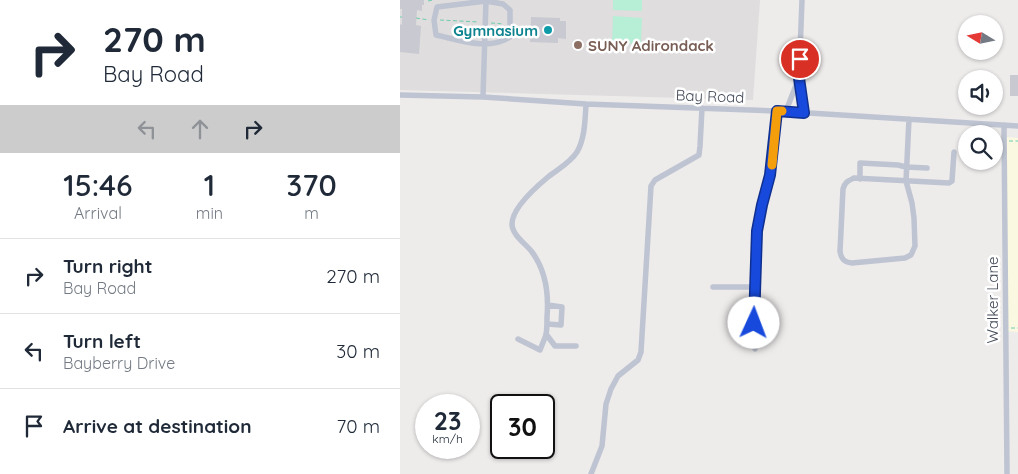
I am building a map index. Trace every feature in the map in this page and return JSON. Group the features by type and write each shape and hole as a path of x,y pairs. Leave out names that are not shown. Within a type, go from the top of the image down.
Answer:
{"street":[{"path":"802,0 799,78 804,113"},
{"path":"483,97 486,1"},
{"path":"486,1 503,4 510,10 510,24 510,38 502,42 478,44 436,35 434,20 437,7 486,1"},
{"path":"786,112 799,78"},
{"name":"Bay Road","path":"400,95 483,97 586,104 777,111 1018,126"},
{"path":"518,339 540,350 546,334 548,305 546,281 542,269 531,250 513,230 513,219 530,193 576,154 583,134 586,104"},
{"path":"591,474 602,446 606,404 611,389 618,376 638,360 641,352 651,186 655,180 699,155 702,108"},
{"path":"755,349 757,231 770,175 777,111"},
{"path":"909,119 906,181 912,203 915,246 911,255 905,258 846,263 840,257 844,184 854,178 860,179 906,181 949,183 952,181 954,152"},
{"name":"Walker Lane","path":"1004,125 1007,474"},
{"path":"860,179 860,163 927,168"},
{"path":"713,287 755,287"},
{"path":"547,324 561,325 562,306 548,305"},
{"path":"546,334 555,346 576,346"}],"path":[{"path":"428,1 433,0"},
{"path":"416,18 430,20"},
{"path":"436,20 482,23"},
{"path":"488,23 510,24"},
{"path":"1004,141 1018,141"}],"shaded area":[{"name":"SUNY Adirondack","path":"400,0 760,0 753,100 400,90"},
{"path":"1006,137 1018,138 1018,332 1005,331"}],"green space":[{"path":"613,0 642,0 642,11 613,10"},
{"path":"613,16 642,18 641,44 612,43"}],"building":[{"path":"400,0 424,0 422,11 417,10 416,25 421,26 419,54 400,52 402,9 400,9"},
{"name":"Gymnasium","path":"531,17 560,18 560,21 566,21 566,39 558,38 558,43 530,42"},
{"path":"1010,75 1018,75 1018,96 1010,96"}],"slow traffic":[{"path":"772,165 777,111 782,111"}],"place":[{"name":"Gymnasium","path":"548,30"},
{"name":"SUNY Adirondack","path":"578,45"}],"route":[{"path":"754,323 757,231 770,175 777,111 804,113 799,78 800,59"}]}
